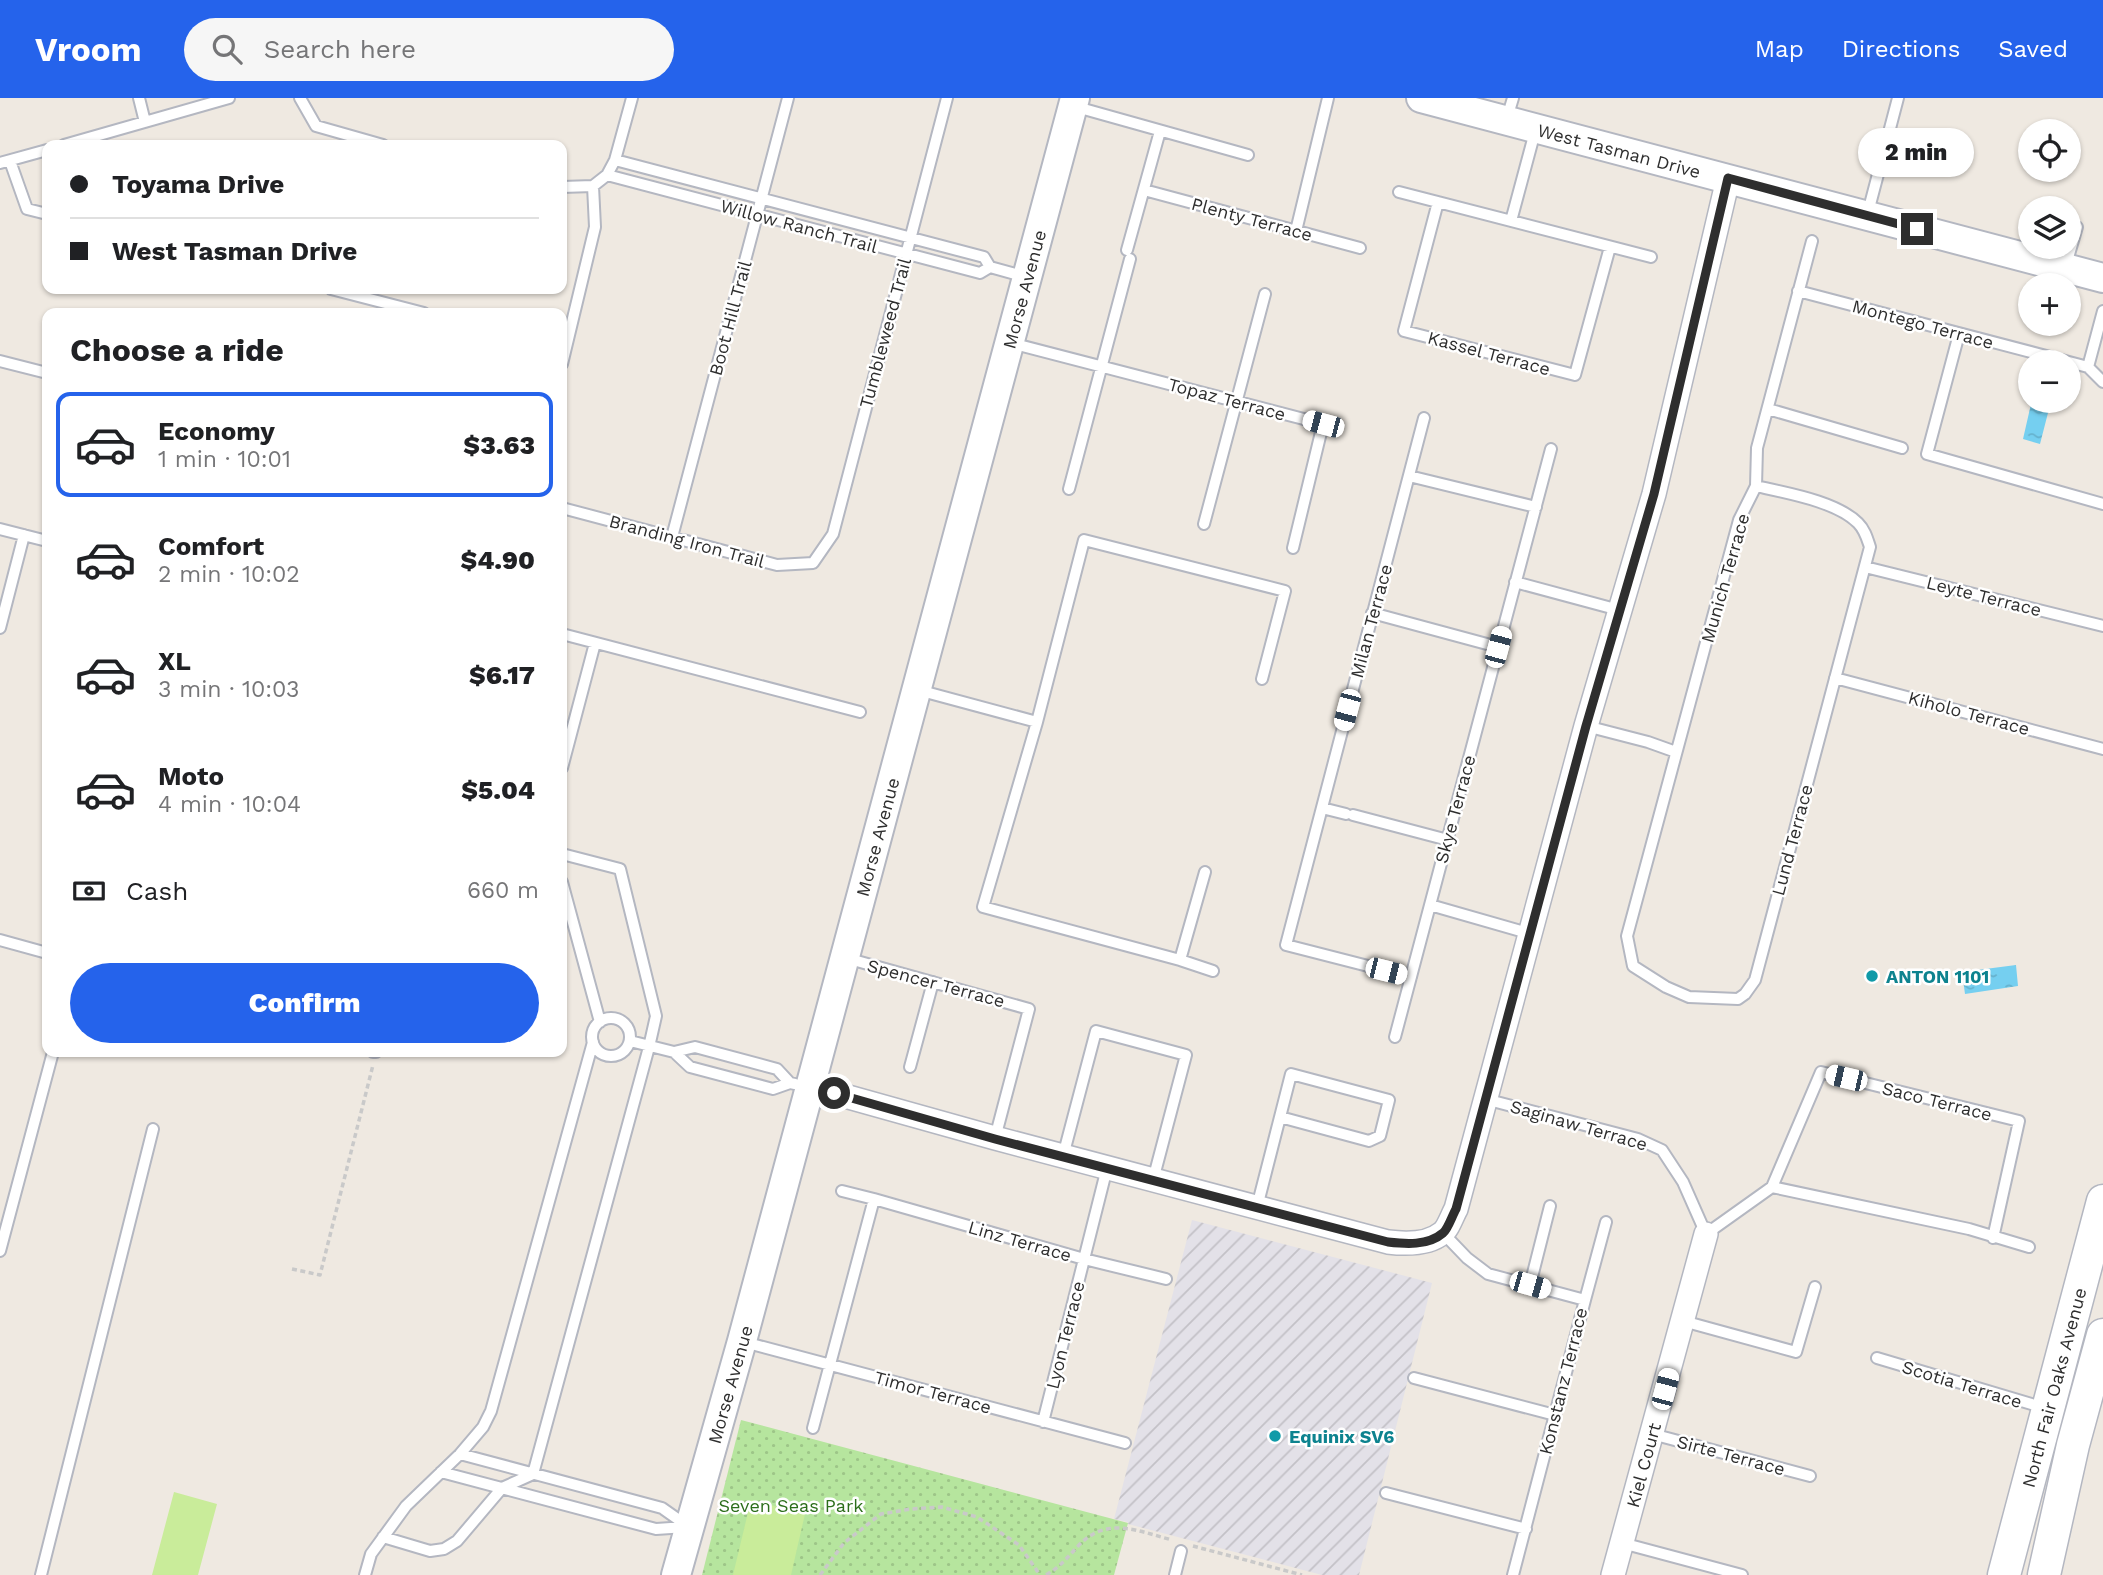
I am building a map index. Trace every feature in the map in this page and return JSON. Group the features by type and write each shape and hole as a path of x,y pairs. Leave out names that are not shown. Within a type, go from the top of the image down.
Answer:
{"main road":[{"name":"North Fair Oaks Avenue","path":"2004,1575 2103,1200"},
{"name":"North Fair Oaks Avenue","path":"2044,1575 2073,1445 2103,1335"}],"street":[{"name":"West Tasman Drive","path":"1421,98 1509,109 1536,128 2103,278"},
{"name":"Morse Avenue","path":"677,1575 741,1341 800,1085 843,958 1074,102"},
{"path":"800,1085 1388,1242 1409,1244 1443,1233 1456,1209 1586,726 1654,494 1728,178"},
{"name":"Kiel Court","path":"1613,1575 1706,1234"}],"lane":[{"path":"139,98 145,122"},
{"path":"82,140 229,98"},
{"path":"300,98 316,126 365,140"},
{"path":"567,187 593,186 607,175 615,160 632,98"},
{"name":"Boot Hill Trail","path":"672,537 788,98"},
{"name":"Tumbleweed Trail","path":"813,563 833,534 947,98"},
{"path":"1296,231 1328,98"},
{"path":"1867,216 1898,98"},
{"path":"1074,102 1160,131 1248,155"},
{"path":"1511,221 1536,128"},
{"path":"1069,489 1160,131"},
{"path":"42,151 5,162 27,209 42,213"},
{"name":"Willow Ranch Trail","path":"615,160 984,257 990,267 1026,277"},
{"name":"Willow Ranch Trail","path":"607,175 980,273 990,267"},
{"path":"567,338 595,227 593,186"},
{"name":"Plenty Terrace","path":"1144,190 1360,248"},
{"path":"1399,192 1651,257"},
{"name":"Kassel Terrace","path":"1438,202 1404,331 1575,375 1610,247"},
{"name":"Munich Terrace","path":"1633,966 1628,936 1739,520 1756,486 1757,448 1812,241"},
{"path":"2066,268 2068,259"},
{"name":"Montego Terrace","path":"1798,291 2088,368 2103,382"},
{"path":"350,294 405,308"},
{"path":"1204,524 1265,294"},
{"path":"2088,368 2103,311"},
{"path":"1959,334 1927,454 2103,504"},
{"name":"Topaz Terrace","path":"1009,342 1323,424 1293,548"},
{"path":"0,361 42,372"},
{"path":"1768,409 1902,448"},
{"name":"Milan Terrace","path":"1411,977 1286,945 1423,418"},
{"name":"Skye Terrace","path":"1395,1037 1551,449"},
{"path":"1409,476 1536,507"},
{"name":"Lund Terrace","path":"1633,966 1666,987 1689,997 1738,999 1755,980 1865,567 1870,547 1865,531 1857,522 1824,503 1756,486"},
{"name":"Branding Iron Trail","path":"567,509 777,565 813,563"},
{"path":"0,529 42,540"},
{"path":"0,628 24,535"},
{"path":"1213,971 983,907 1037,722 1084,540 1285,591 1262,679"},
{"name":"Leyte Terrace","path":"1865,567 2103,626"},
{"path":"1515,582 1619,610"},
{"path":"1372,613 1498,647"},
{"path":"567,636 860,712"},
{"path":"567,750 596,643"},
{"name":"Kiholo Terrace","path":"1835,678 2103,748"},
{"path":"916,689 1037,722"},
{"path":"1586,726 1648,741 1676,752"},
{"path":"1322,807 1448,839"},
{"path":"533,1474 656,1016 620,869 567,855"},
{"path":"1180,960 1205,872"},
{"path":"567,900 600,1022"},
{"path":"1430,905 1531,934"},
{"path":"0,940 42,952"},
{"name":"Spencer Terrace","path":"843,958 1029,1009 995,1139"},
{"path":"910,1067 933,982"},
{"path":"365,1575 371,1554 406,1506 460,1454 483,1427 491,1411 593,1042 593,1032 600,1022 606,1019 618,1019 628,1028 630,1041 624,1052 612,1056 601,1053 593,1042"},
{"path":"1063,1156 1096,1031 1186,1055 1153,1180"},
{"path":"630,1041 674,1052 695,1047 778,1069 800,1085"},
{"path":"674,1052 690,1067 773,1089 800,1085"},
{"path":"1,1247 52,1057"},
{"name":"Saco Terrace","path":"1772,1187 1821,1072 2019,1121 1993,1237"},
{"path":"1257,1207 1291,1074 1389,1100 1380,1136 1368,1141 1280,1118"},
{"name":"Saginaw Terrace","path":"1485,1099 1638,1139 1661,1150 1683,1182 1706,1234"},
{"path":"41,1575 153,1129"},
{"name":"Lyon Terrace","path":"1043,1422 1107,1168"},
{"path":"1706,1234 1772,1187 1969,1229 2029,1247"},
{"name":"Linz Terrace","path":"842,1191 1084,1259 1166,1279"},
{"path":"813,1428 874,1199"},
{"path":"1530,1285 1550,1206"},
{"path":"1585,1300 1606,1222"},
{"name":"Konstanz Terrace","path":"1443,1233 1467,1258 1488,1274 1585,1300 1513,1575"},
{"path":"1683,1321 1796,1352 1815,1287"},
{"name":"Timor Terrace","path":"741,1341 1125,1443"},
{"name":"Scotia Terrace","path":"1877,1358 2048,1409"},
{"path":"1414,1378 1555,1415"},
{"name":"Sirte Terrace","path":"1653,1434 1810,1476"},
{"path":"460,1454 662,1508 689,1527"},
{"path":"441,1472 656,1529 689,1527"},
{"path":"383,1537 430,1551 444,1549 457,1541 502,1488 533,1474"},
{"path":"1386,1493 1526,1529"},
{"path":"1622,1543 1742,1575"},
{"path":"1175,1575 1181,1551"}],"path":[{"path":"292,1269 320,1275 373,1057"},
{"path":"820,1575 844,1543 881,1514 942,1507 977,1517 1018,1545 1040,1575"}],"shaded area":[{"path":"1192,1220 1432,1283 1359,1575 1322,1575 1114,1519"}],"green space":[{"name":"Seven Seas Park","path":"741,1420 1128,1523 1114,1575 702,1575"},
{"path":"174,1492 217,1504 198,1575 152,1575"},
{"path":"751,1500 805,1514 791,1575 733,1575"}],"water":[{"path":"2029,413 2048,413 2040,444 2023,439"},
{"path":"2016,965 2018,986 1965,994 1962,972"}],"place":[{"name":"ANTON 1101","path":"1872,976"},
{"name":"Equinix SV6","path":"1275,1436"}],"route":[{"path":"834,1093 995,1139 1388,1242 1409,1244 1443,1233 1456,1209 1586,726 1654,494 1728,178 1917,229"}]}
